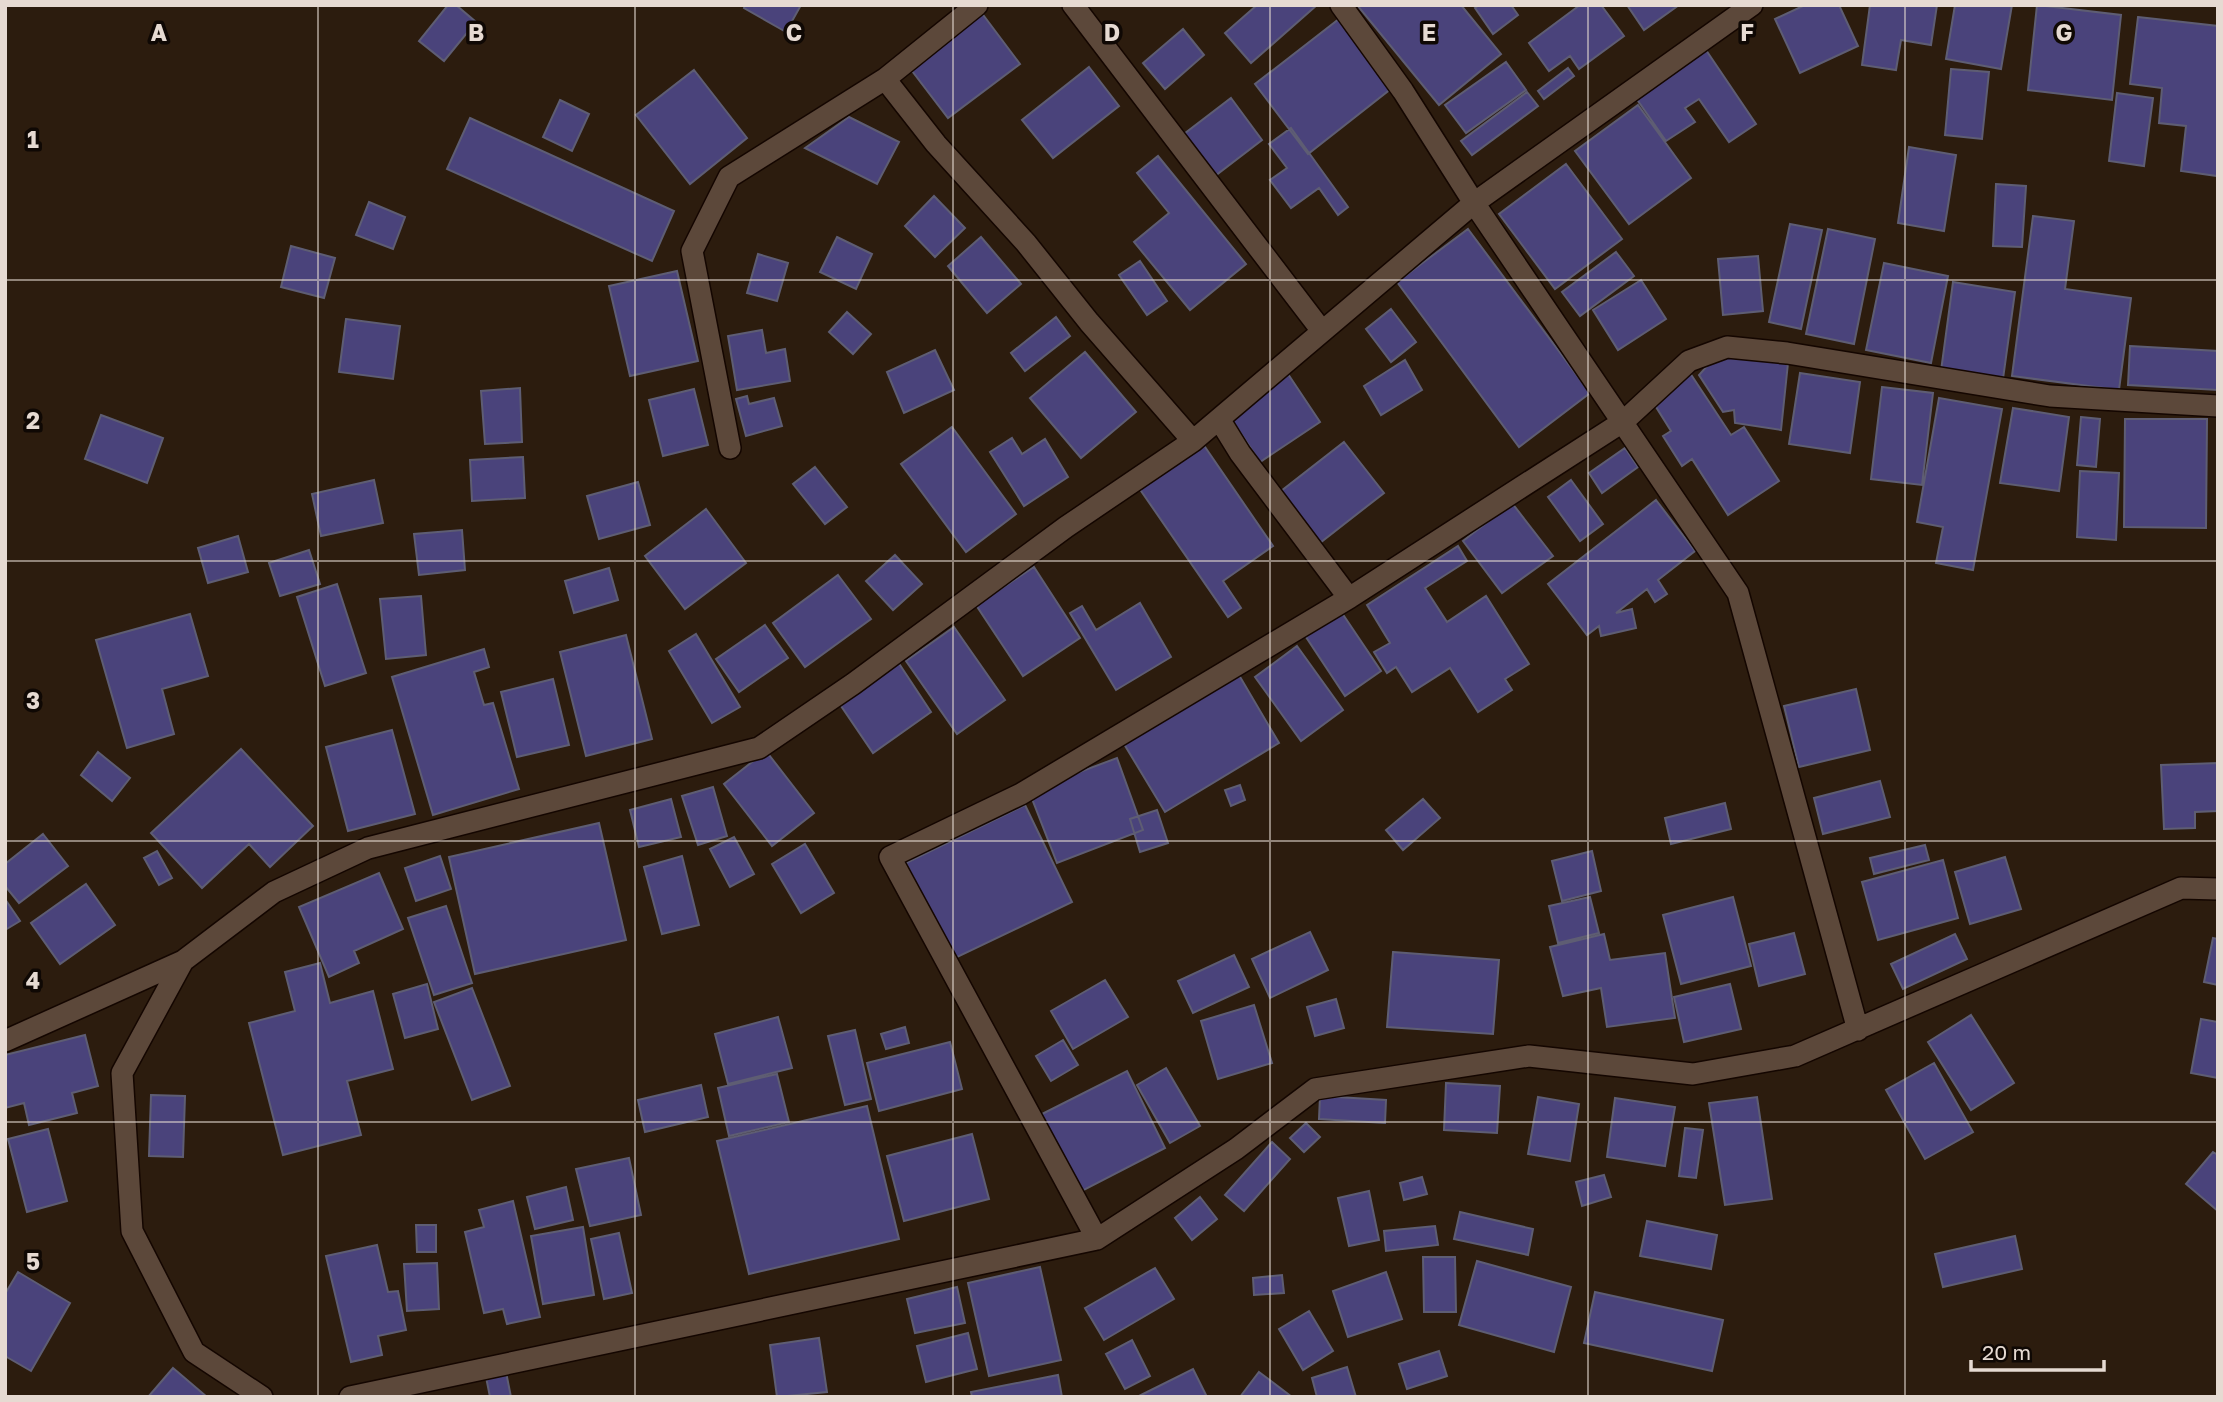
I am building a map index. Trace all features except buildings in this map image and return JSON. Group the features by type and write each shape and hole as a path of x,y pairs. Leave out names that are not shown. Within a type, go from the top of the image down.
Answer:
{"street":[{"path":"730,448 692,251 729,177 885,79 976,5"},
{"path":"1073,5 1322,331"},
{"path":"1341,5 1404,91 1474,203 1738,593 1858,1030"},
{"path":"5,1041 183,961 274,892 368,848 760,748 853,684 1066,527 1193,441 1474,203 1752,5"},
{"path":"885,79 936,144 1026,243 1089,322 1193,441"},
{"path":"1097,1239 890,857 1021,794 1349,598 1624,421 1689,361 1727,347 1787,353 2050,396 2218,406"},
{"path":"1219,419 1240,453 1349,598"},
{"path":"349,1397 1097,1239 1236,1149 1315,1089 1529,1056 1693,1074 1795,1056 2181,888 2218,889"},
{"path":"183,961 122,1073 132,1231 194,1352 262,1397"}]}
